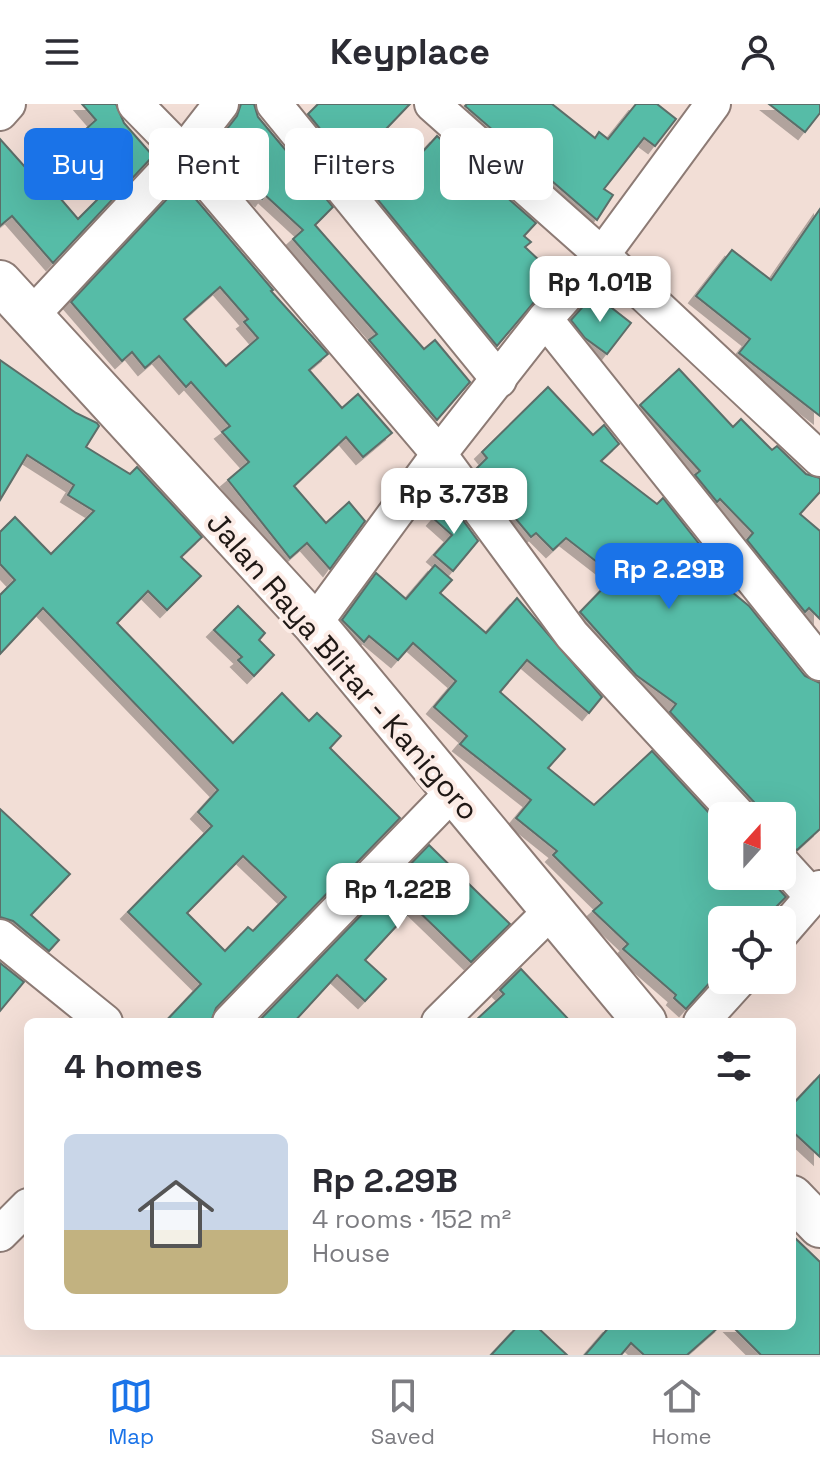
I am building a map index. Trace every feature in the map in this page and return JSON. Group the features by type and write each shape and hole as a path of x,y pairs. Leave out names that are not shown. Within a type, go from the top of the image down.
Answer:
{"main road":[{"name":"Jalan Raya Blitar - Kanigoro","path":"0,282 314,624 642,1018"},
{"path":"796,1201 820,1226"}],"street":[{"path":"0,113 8,104"},
{"path":"135,104 159,128"},
{"path":"202,128 221,104"},
{"path":"274,104 499,380"},
{"path":"432,104 602,255 820,459"},
{"path":"314,624 439,454 545,319 602,255 713,104"},
{"path":"31,316 149,189"},
{"path":"223,200 439,454 572,635 726,802"},
{"path":"545,319 820,663"},
{"path":"234,1018 453,792"},
{"path":"796,875 817,892 796,916"},
{"path":"443,1018 552,910"},
{"path":"0,937 100,1018"},
{"path":"705,1018 726,994"},
{"path":"0,1234 24,1210"}],"building":[{"path":"82,104 116,104 128,128 87,128 96,120"},
{"path":"241,104 254,104 258,117 267,128 228,128"},
{"path":"318,104 410,104 387,128 319,128 308,114"},
{"path":"552,104 595,138 599,132 608,139 636,104 657,104 676,119 655,146 644,138 604,189 613,195 597,220 553,182 553,128 490,128 465,106"},
{"path":"769,104 820,104 820,113 805,132"},
{"path":"269,130 285,149 285,200 327,200 333,207 315,225 424,349 435,340 470,382 437,420 369,340 377,334 293,239 303,230 269,199"},
{"path":"133,133 149,151 149,160 133,177"},
{"path":"437,136 440,139 440,200 510,200 536,223 524,236 531,242 525,247 556,276 497,346 378,200 424,200 424,150"},
{"path":"0,139 24,166 24,200 62,200 78,219 97,200 112,200 53,263 12,216 0,226"},
{"path":"166,200 196,200 271,291 328,354 309,370 342,408 358,394 392,433 363,457 346,437 294,486 326,523 349,502 365,521 330,569 307,543 290,558 228,480 249,462 222,432 230,426 191,382 186,387 159,356 145,368 132,352 122,361 71,302","holes":["220,287 248,319 244,322 258,338 226,366 184,319"]},
{"path":"820,209 820,416 739,353 750,339 696,296 732,250 771,280"},
{"path":"594,294 631,323 607,354 585,338 571,320"},
{"path":"0,360 76,413 97,423 99,426 86,447 130,474 137,467 202,537 181,557 201,576 167,610 148,591 117,623 233,743 282,693 309,721 317,713 341,736 330,748 400,818 216,1008 212,1018 169,1018 201,984 128,912 212,826 198,812 218,790 43,608 0,654 0,595 15,580 0,564 0,532 15,517 51,554 94,511 68,495 74,485 27,455 0,500","holes":["243,856 286,897 253,931 248,927 225,951 187,913"]},
{"path":"679,369 733,427 741,419 772,450 777,446 806,474 820,478 820,492 800,514 820,531 820,619 809,608 805,612 747,540 753,533 720,499 717,502 695,475 700,471 640,405"},
{"path":"548,387 593,435 604,425 619,444 601,461 657,504 663,498 715,564 709,573 749,606 805,676 820,683 820,829 797,850 796,802 754,802 670,712 676,704 636,675 580,612 615,576 566,538 553,550 536,533 531,537 475,470 487,458 482,452"},
{"path":"446,497 478,541 453,571 434,555 452,535 434,519 442,510 437,506"},
{"path":"435,565 452,580 440,593 486,633 517,598 602,697 589,713 527,660 500,692 565,749 548,768 594,805 652,751 708,812 708,890 780,890 786,897 777,906 708,906 708,985 686,1009 674,998 676,995 623,949 628,944 593,911 602,903 553,855 557,851 516,818 531,800 460,744 467,736 434,707 456,681 413,643 398,660 369,636 364,642 342,620 376,573 406,599"},
{"path":"238,606 265,633 259,640 274,655 254,676 238,660 242,657 214,630"},
{"path":"0,809 70,874 31,915 59,940 49,951 13,921 0,917"},
{"path":"429,845 510,924 471,962 414,907 365,960 386,979 365,1001 337,975 298,1018 262,1018"},
{"path":"0,963 24,982 0,1011"},
{"path":"521,969 567,1018 478,1018 504,994 500,990"},
{"path":"820,1075 820,1157 796,1135 796,1101"},
{"path":"796,1239 820,1262 820,1355 761,1355 736,1330 796,1330"},
{"path":"514,1330 540,1330 567,1355 491,1355"},
{"path":"607,1330 715,1330 687,1355 644,1355 631,1343 621,1355 585,1355"}]}
